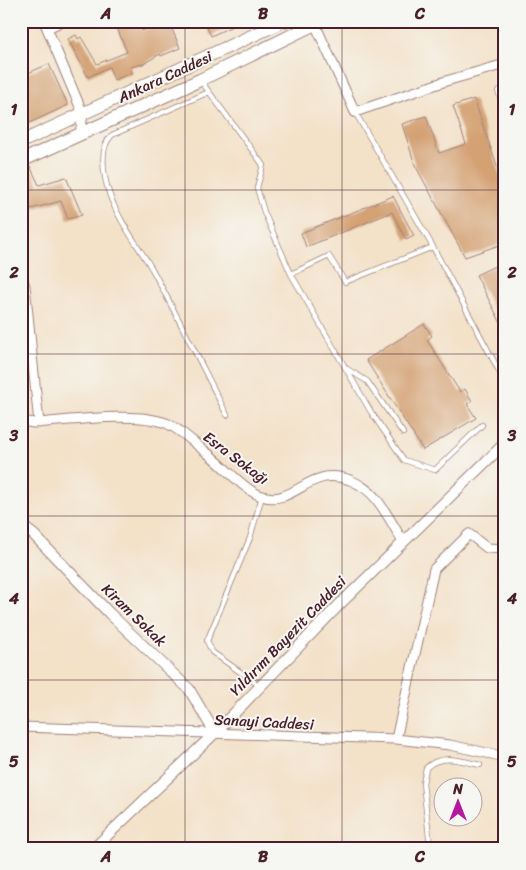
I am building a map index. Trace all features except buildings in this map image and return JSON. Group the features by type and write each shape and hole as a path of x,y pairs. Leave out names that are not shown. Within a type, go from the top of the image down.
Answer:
{"main road":[{"name":"Ankara Caddesi","path":"21,142 83,114 260,26 284,21"},
{"name":"Ankara Caddesi","path":"21,161 200,80 318,23"}],"street":[{"path":"62,21 46,25 83,114 80,134"},
{"path":"318,23 355,112 446,81 505,64"},
{"path":"21,274 25,286 40,422"},
{"name":"Esra Sokağı","path":"21,421 40,422 120,418 155,420 168,424 224,466 251,491 262,496 281,498 322,476 334,475 342,477 356,482 377,499 403,542"},
{"name":"Yıldırım Bayezit Caddesi","path":"93,849 215,733 403,542 505,443"},
{"name":"Kiram Sokak","path":"21,525 34,535 110,614 189,689 215,733"},
{"path":"396,739 434,569 469,534 486,548 505,549"},
{"name":"Sanayi Caddesi","path":"21,727 396,739 450,744 505,757"}],"lane":[{"path":"200,80 263,165 257,188 264,212 291,274 346,369 404,460 435,470 482,425"},
{"path":"505,89 498,91 505,110"},
{"path":"209,92 112,135 104,146 104,160 107,184 112,199 151,268 227,415"},
{"path":"355,112 433,247 505,382"},
{"path":"291,274 329,256 345,282 433,247"},
{"path":"346,369 367,381 403,433"},
{"path":"260,686 212,652 207,641 248,544 262,496"},
{"path":"21,683 25,629"},
{"path":"448,759 450,744"},
{"path":"430,845 424,773 434,762 448,759 480,765"}]}
